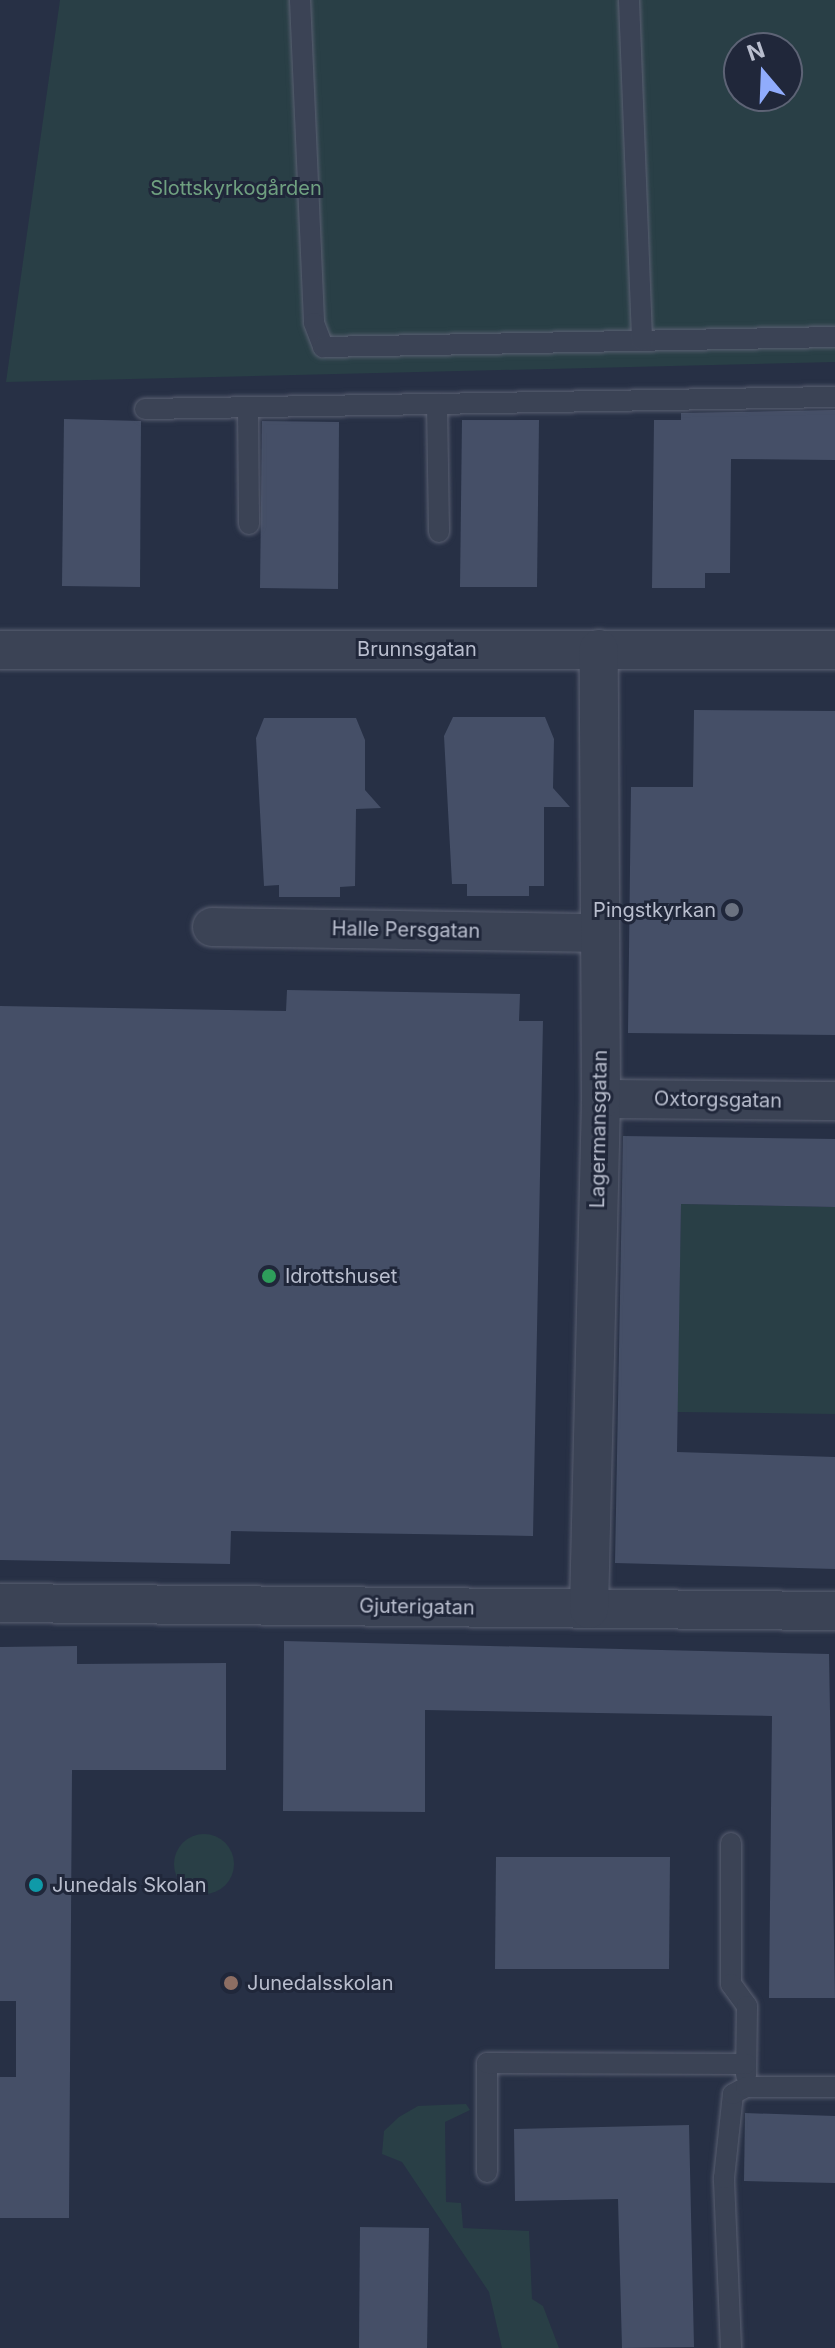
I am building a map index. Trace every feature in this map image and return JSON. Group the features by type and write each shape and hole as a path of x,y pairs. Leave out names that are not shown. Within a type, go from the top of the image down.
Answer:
{"street":[{"name":"Lagermansgatan","path":"589,1609 601,1099 599,649"},
{"name":"Brunnsgatan","path":"0,650 835,650"},
{"name":"Halle Persgatan","path":"212,927 599,933"},
{"name":"Oxtorgsgatan","path":"601,1099 835,1101"},
{"name":"Gjuterigatan","path":"0,1603 835,1611"}],"lane":[{"path":"300,0 314,323 323,347 835,337"},
{"path":"629,0 642,341"},
{"path":"145,409 835,397"},
{"path":"437,404 439,532"},
{"path":"248,407 249,524"},
{"path":"731,1843 731,1984 747,2006 746,2087"},
{"path":"487,2172 487,2063 746,2064"},
{"path":"731,2348 726,2133 733,2094 746,2087 835,2087"}],"green space":[{"name":"Slottskyrkogården","path":"60,0 835,0 835,362 6,382"},
{"path":"681,1204 835,1207 835,1414 677,1412"},
{"path":"204,1834 216,1836 225,1843 232,1852 232,1876 225,1885 216,1892 204,1894 192,1892 183,1885 176,1876 174,1864 176,1852 183,1843 192,1836"},
{"path":"466,2104 470,2110 445,2122 446,2202 461,2203 463,2228 529,2231 532,2299 543,2306 559,2348 502,2348 489,2292 402,2162 382,2154 384,2131 399,2117 418,2106"}],"building":[{"path":"835,410 835,460 731,459 730,573 705,573 705,588 652,588 654,420 681,420 681,413"},
{"path":"64,419 141,421 140,587 62,586"},
{"path":"462,420 539,420 537,587 460,587"},
{"path":"262,421 339,422 338,589 260,588"},
{"name":"Pingstkyrkan","path":"694,710 835,711 835,1035 628,1033 631,787 693,787"},
{"path":"453,717 545,717 554,739 553,788 570,807 544,807 544,886 529,886 529,896 467,896 467,884 452,884 444,736"},
{"path":"264,718 356,718 365,740 365,790 381,808 356,809 355,886 340,887 340,897 279,897 279,885 264,886 256,738"},
{"name":"Idrottshuset","path":"287,990 520,994 519,1021 543,1021 533,1536 231,1531 230,1564 0,1560 0,1006 286,1011"},
{"path":"623,1136 835,1139 835,1207 681,1204 677,1452 835,1457 835,1569 615,1563"},
{"path":"284,1641 829,1654 835,1998 769,1998 772,1716 425,1710 425,1812 283,1811"},
{"name":"Junedals Skolan","path":"77,1646 77,1664 226,1663 226,1770 72,1770 69,2218 0,2218 0,2077 16,2077 16,2001 0,2001 0,1647"},
{"path":"496,1857 670,1857 669,1969 495,1969"},
{"path":"745,2113 835,2116 835,2183 744,2181"},
{"path":"689,2125 694,2347 622,2348 618,2199 515,2201 514,2129"},
{"path":"360,2227 429,2228 427,2348 359,2348"}],"place":[{"name":"Pingstkyrkan","path":"732,910"},
{"name":"Idrottshuset","path":"269,1276"},
{"name":"Junedals Skolan","path":"36,1885"},
{"name":"Junedalsskolan","path":"231,1983"}]}
